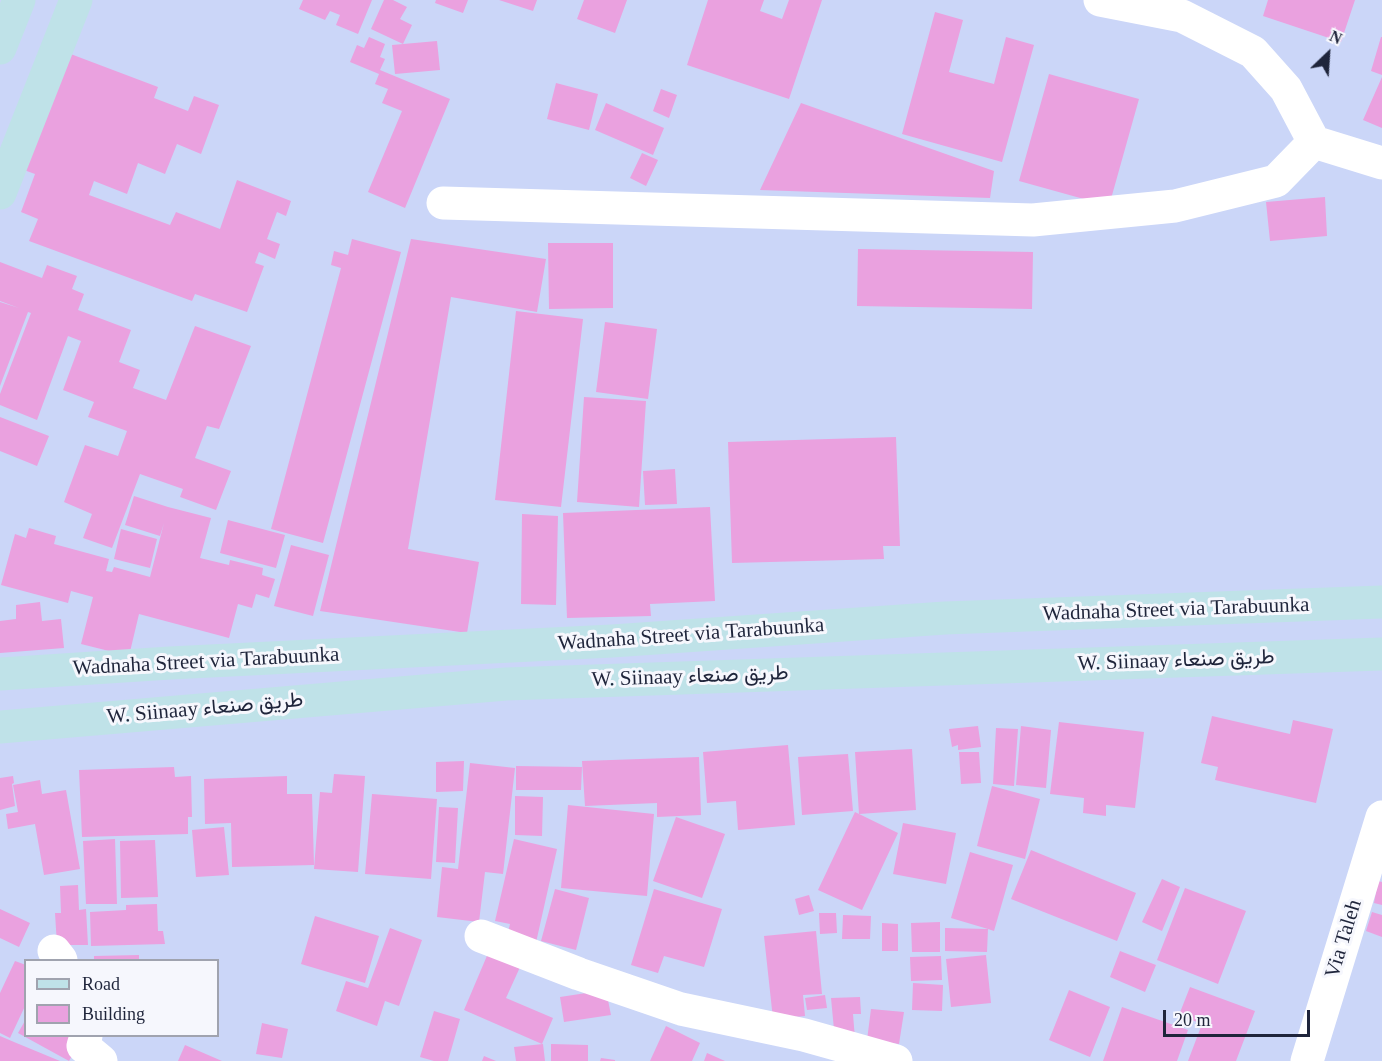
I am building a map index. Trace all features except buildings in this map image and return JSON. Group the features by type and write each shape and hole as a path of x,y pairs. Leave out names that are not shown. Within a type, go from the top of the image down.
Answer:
{"main road":[{"path":"0,48 19,0"},
{"path":"0,193 76,0"},
{"name":"Wadnaha Street via Tarabuunka","path":"0,674 170,663 612,641 945,618 1382,602"},
{"name":"W. Siinaay طريق صنعاء","path":"0,727 506,684 1382,654"},
{"path":"156,713 170,663"}],"street":[{"path":"1100,0 1182,16 1253,52 1286,89 1314,142 1382,164"},
{"path":"443,203 1033,220 1175,206 1276,181 1314,142"},
{"name":"Via Taleh","path":"1307,1061 1382,818"},
{"path":"481,936 579,975 681,1009 804,1035 896,1061"},
{"path":"85,1037 83,1046 101,1061"}]}
